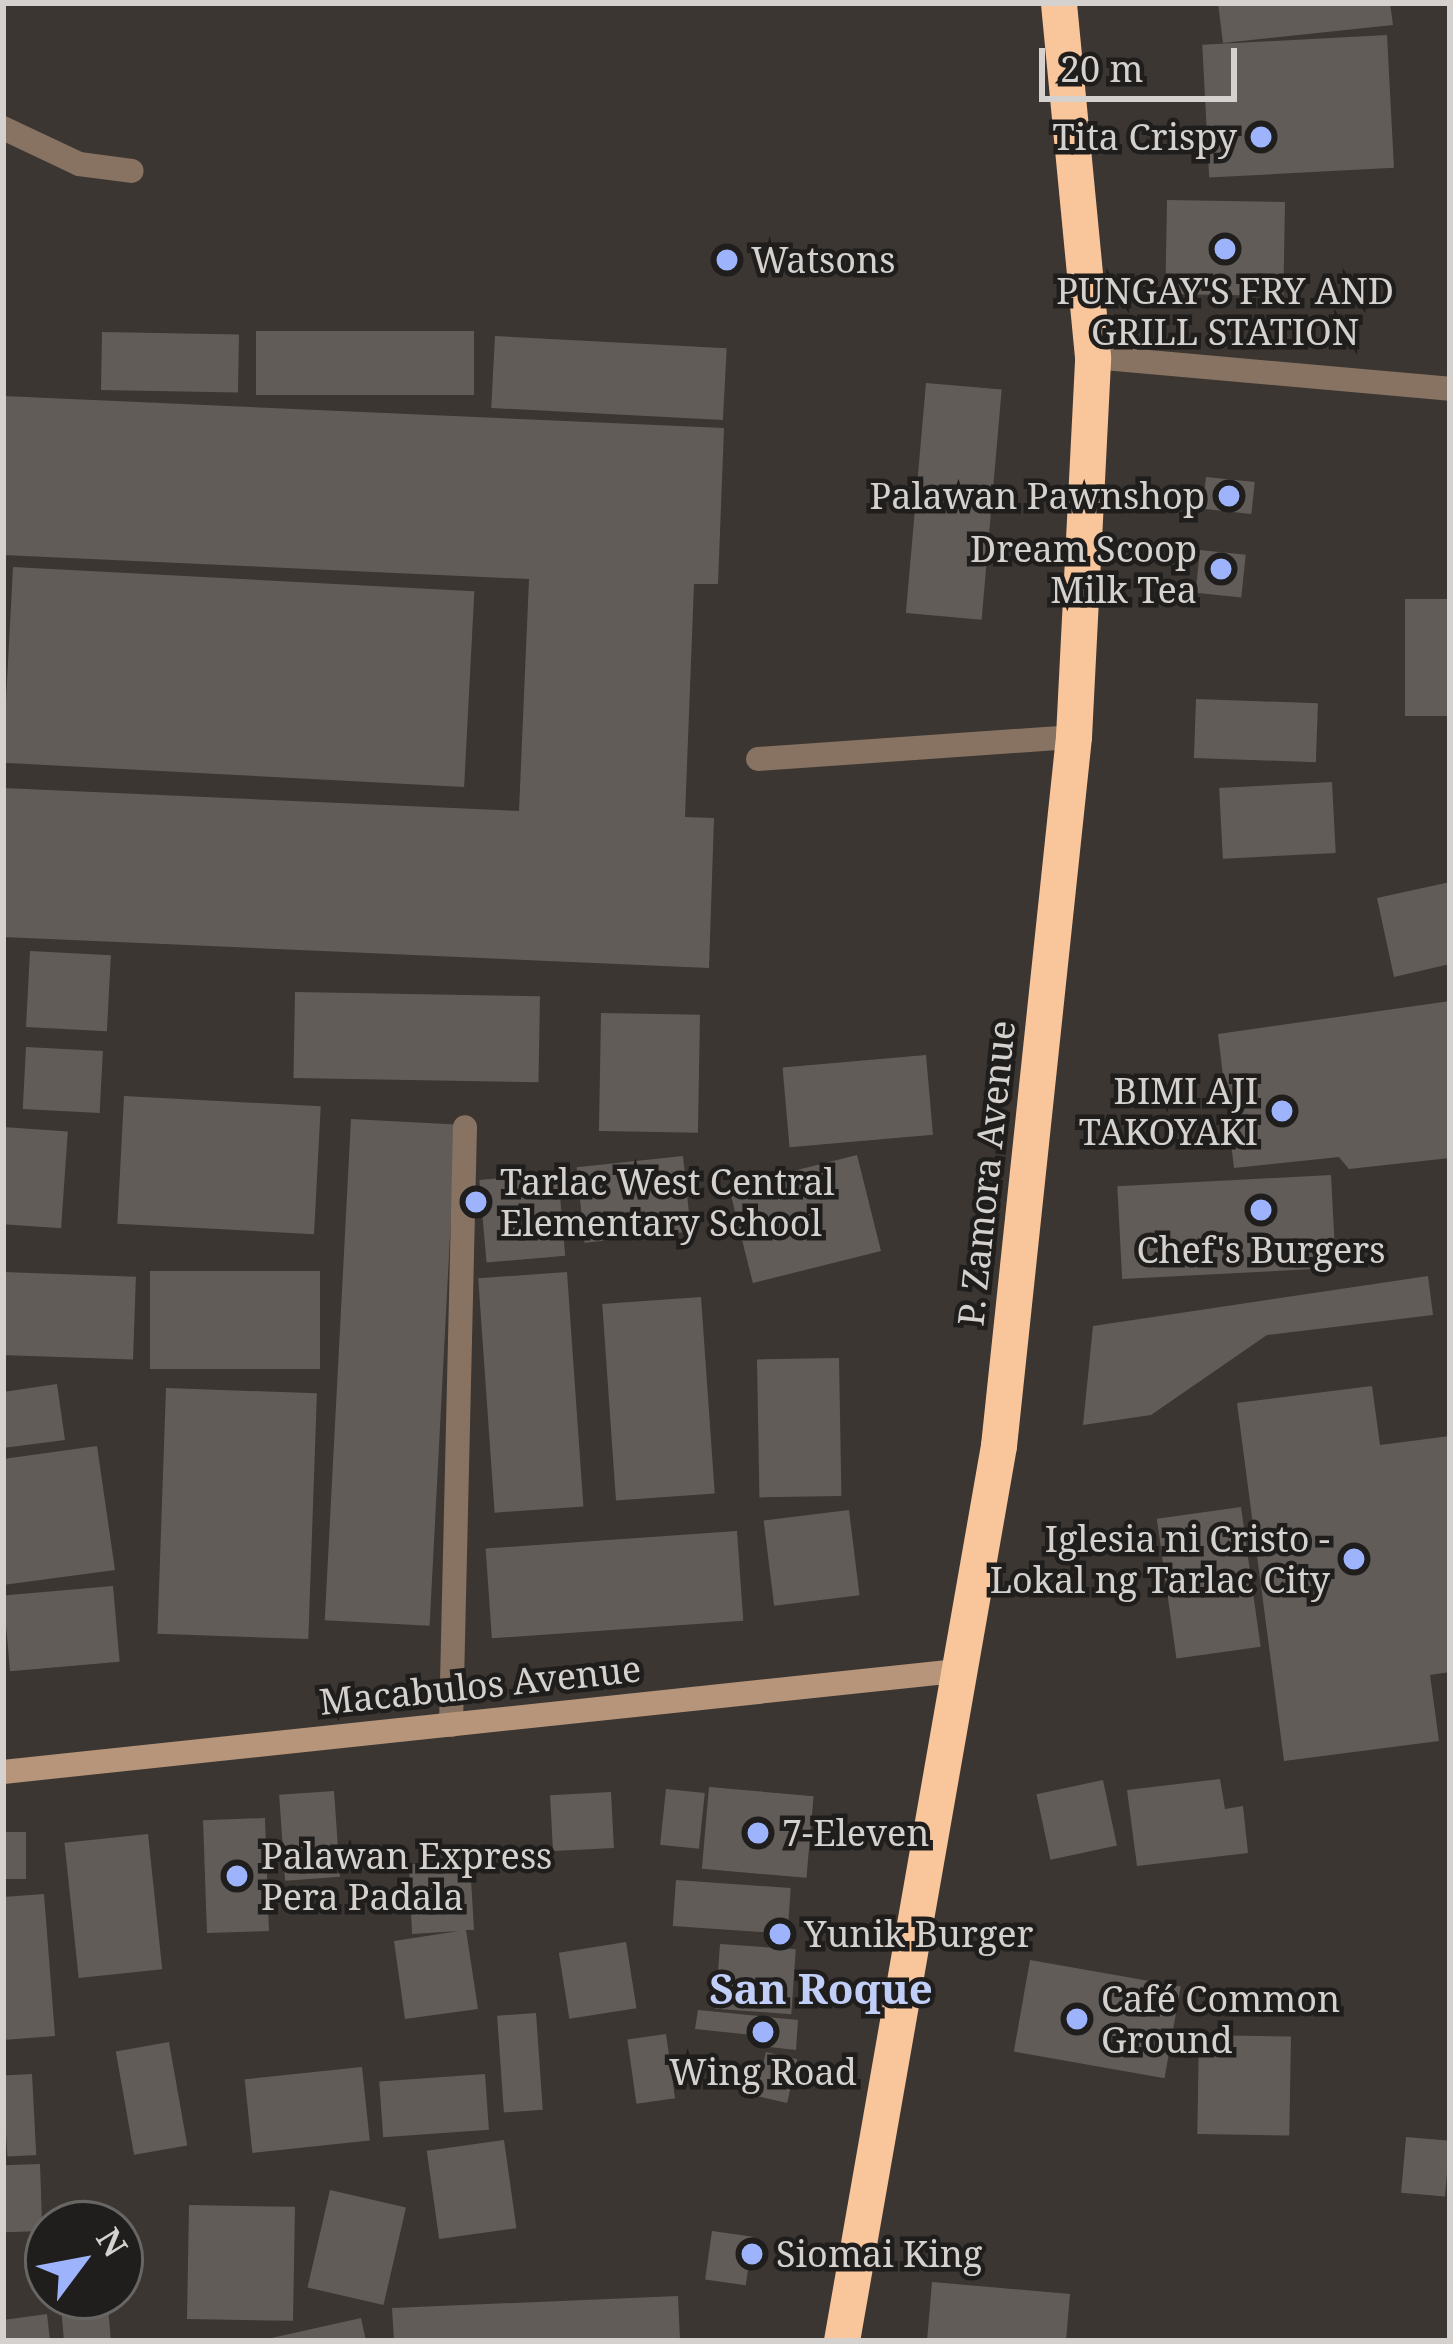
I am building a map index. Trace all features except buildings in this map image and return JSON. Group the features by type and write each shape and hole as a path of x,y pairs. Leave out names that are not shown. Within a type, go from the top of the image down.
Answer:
{"highway":[{"name":"P. Zamora Avenue","path":"842,2341 965,1670 999,1446 1074,737 1093,357 1059,3"}],"street":[{"path":"3,128 79,164 132,171"},
{"path":"1093,357 1450,389"},
{"path":"758,759 1074,737"},
{"path":"451,1725 465,1127"},
{"name":"Macabulos Avenue","path":"3,1772 965,1670"}],"place":[{"name":"Tita Crispy","path":"1261,137"},
{"name":"PUNGAY'S FRY AND GRILL STATION","path":"1225,249"},
{"name":"Watsons","path":"727,260"},
{"name":"Palawan Pawnshop","path":"1229,496"},
{"name":"Dream Scoop Milk Tea","path":"1221,569"},
{"name":"BIMI AJI TAKOYAKI","path":"1282,1111"},
{"name":"Tarlac West Central Elementary School","path":"476,1202"},
{"name":"Chef's Burgers","path":"1261,1210"},
{"name":"Iglesia ni Cristo - Lokal ng Tarlac City","path":"1354,1559"},
{"name":"7-Eleven","path":"758,1833"},
{"name":"Palawan Express Pera Padala","path":"237,1876"},
{"name":"Yunik Burger","path":"780,1934"},
{"name":"Café Common Ground","path":"1077,2019"},
{"name":"Wing Road","path":"763,2032"},
{"name":"Siomai King","path":"752,2254"}],"district":[{"name":"San Roque","path":"821,1988"}]}
